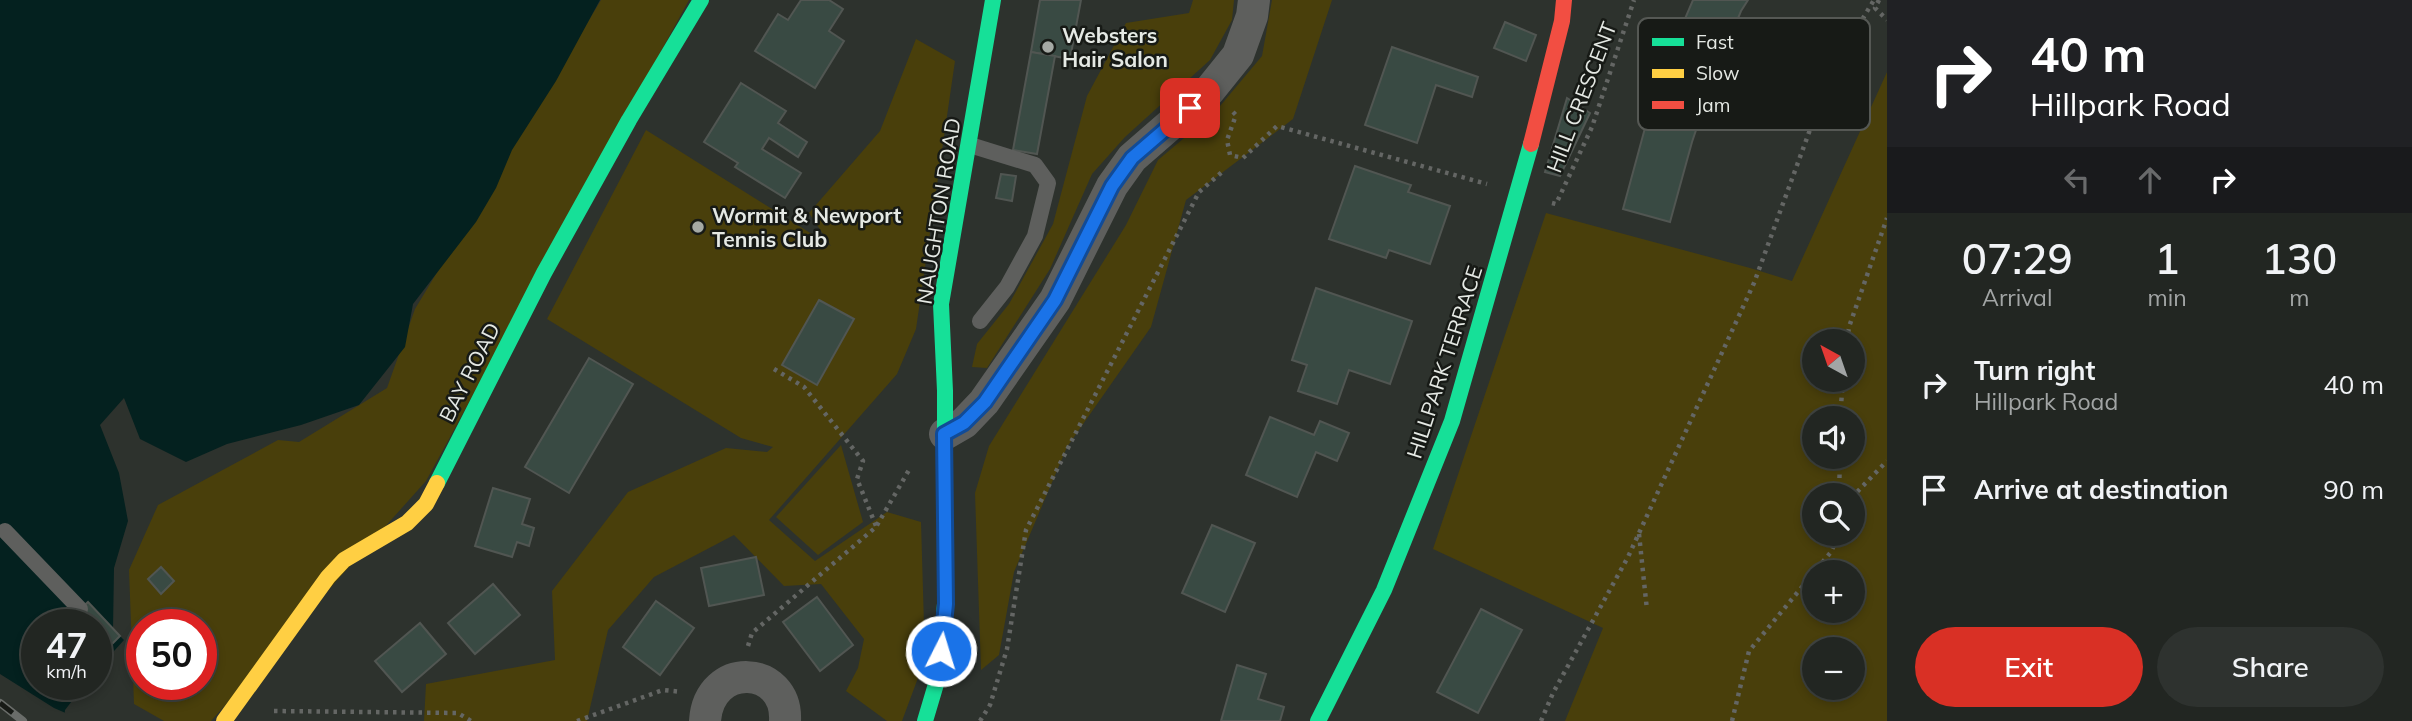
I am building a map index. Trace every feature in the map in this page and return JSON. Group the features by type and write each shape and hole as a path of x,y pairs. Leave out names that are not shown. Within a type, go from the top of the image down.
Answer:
{"street":[{"name":"BAY ROAD","path":"228,716 328,577 344,560 407,523 426,504 544,273 629,120 701,0"},
{"name":"NAUGHTON ROAD","path":"925,721 939,674 946,604 945,391 941,304 993,0"},
{"path":"944,434 964,423 985,402 1055,300 1112,186 1132,158 1209,91 1238,55 1252,16 1254,0"},
{"name":"HILLPARK TERRACE","path":"1318,721 1384,590 1452,421 1518,193 1562,21 1564,0"},
{"path":"708,708 718,687 737,677 761,680 772,687 784,707 785,721"}],"lane":[{"path":"970,145 1035,165 1048,183 1035,236 1007,287 980,321"},
{"path":"5,531 80,609"}],"path":[{"name":"HILL CRESCENT","path":"1556,204 1592,127 1634,0"},
{"path":"1877,0 1875,8 1887,20"},
{"path":"1865,18 1877,0"},
{"path":"1209,91 1236,115 1227,140 1230,155 1243,158 1277,126 1518,193"},
{"path":"1541,721 1553,693 1639,533 1754,283 1810,130"},
{"path":"979,721 990,705 1007,649 1026,530 1199,192 1222,172"},
{"path":"1849,329 1887,218"},
{"path":"774,369 804,387 863,461 856,480 876,527"},
{"path":"1865,484 1887,461"},
{"path":"737,677 752,633 876,527 909,469"},
{"path":"1639,533 1647,610"},
{"path":"1732,721 1749,652 1833,546"},
{"path":"577,721 663,690 708,708"},
{"path":"228,716 458,713 471,721"}],"shaded area":[{"path":"601,0 689,0 426,481 211,721 164,721 134,704 134,700 217,700 217,609 130,609 129,570 158,505 278,440 299,442 387,388 415,309"},
{"path":"1193,0 1234,0 1232,20 1210,60 1125,137 1092,174 1050,269 987,368 972,367 977,344 1009,304 1053,224 1087,96 1126,23 1189,13"},
{"path":"1272,0 1332,0 1293,119 1186,200 1151,327 1067,447 1014,572 999,655 981,670 975,493 989,446 1126,225 1158,160 1215,112 1262,56"},
{"path":"916,39 955,61 916,329 897,374 769,520 815,561 887,512 921,522 925,659 902,721 887,721 846,691 858,668 864,639 821,584 784,586 734,535 654,577 608,630 587,721 424,721 426,684 555,660 552,591 628,492 726,448 767,452 773,447 741,438 547,319 646,130 831,246 809,213 880,131"},
{"path":"1887,72 1887,721 1565,721 1603,628 1433,549 1546,213 1792,281 1861,130 1870,130 1870,109"},
{"path":"841,445 863,522 818,555 776,517"}],"water":[{"path":"0,0 600,0 556,81 512,150 496,188 476,222 413,304 405,347 359,405 301,425 227,444 186,462 140,439 124,398 100,425 119,473 128,521 114,568 113,629 124,640 112,653 112,609 21,609 21,700 73,700 65,710 64,721 0,721"}],"pier":[{"path":"0,674 21,687 21,700 41,700 68,714 68,721 0,721"}],"building":[{"path":"801,0 829,0 843,9 829,31 844,41 815,88 755,51 778,14 788,20"},
{"path":"1040,0 1081,0 1070,59 1031,52"},
{"path":"1693,0 1748,0 1738,18 1685,18"},
{"path":"1505,22 1536,35 1526,61 1494,48"},
{"path":"1392,47 1478,77 1472,97 1436,85 1417,143 1365,125"},
{"path":"1031,52 1055,56 1037,154 1013,150"},
{"path":"741,83 786,111 778,123 807,142 798,157 769,138 762,149 801,173 785,198 735,167 738,163 704,142"},
{"path":"1567,98 1590,113 1560,176 1545,172"},
{"path":"1644,130 1696,130 1670,222 1623,209"},
{"path":"1355,166 1411,185 1408,192 1450,206 1430,264 1389,250 1386,258 1329,239"},
{"path":"1001,174 1016,176 1012,201 996,198"},
{"path":"1316,288 1412,321 1390,384 1349,370 1337,404 1298,391 1307,365 1292,360"},
{"path":"819,300 854,319 817,385 782,365"},
{"path":"589,358 633,384 569,493 525,467"},
{"path":"1270,417 1314,435 1320,421 1349,433 1337,461 1316,452 1297,497 1246,475"},
{"path":"493,488 530,499 522,524 534,528 529,546 517,542 512,557 475,546"},
{"path":"1212,525 1255,543 1225,612 1182,593"},
{"path":"756,557 764,595 709,606 701,568"},
{"path":"161,567 174,581 161,594 148,579"},
{"path":"493,584 520,615 475,654 448,623"},
{"path":"817,597 853,645 820,671 783,622"},
{"path":"656,601 694,628 660,675 623,647"},
{"path":"88,602 95,609 80,609"},
{"path":"1481,609 1522,630 1478,713 1437,692"},
{"path":"420,623 446,654 402,692 375,661"},
{"path":"112,628 120,636 112,644"},
{"path":"1237,665 1266,674 1258,699 1284,707 1280,721 1221,721"}],"railway":[{"path":"0,703 23,721"}],"traffic: fast":[{"path":"437,483 544,273 629,120 701,0"},
{"path":"925,721 939,674 945,604 945,391 941,304 993,0"},
{"path":"1318,721 1384,590 1452,421 1531,144"}],"traffic: slow":[{"path":"224,721 328,577 344,560 407,523 426,504 437,483"}],"traffic: jam":[{"path":"1531,144 1562,21 1564,0"}],"place":[{"name":"Websters Hair Salon","path":"1048,47"},
{"name":"Wormit & Newport Tennis Club","path":"698,227"}],"route":[{"path":"941,651 946,604 944,434 964,423 985,402 1055,300 1112,186 1132,158 1190,108"}]}
